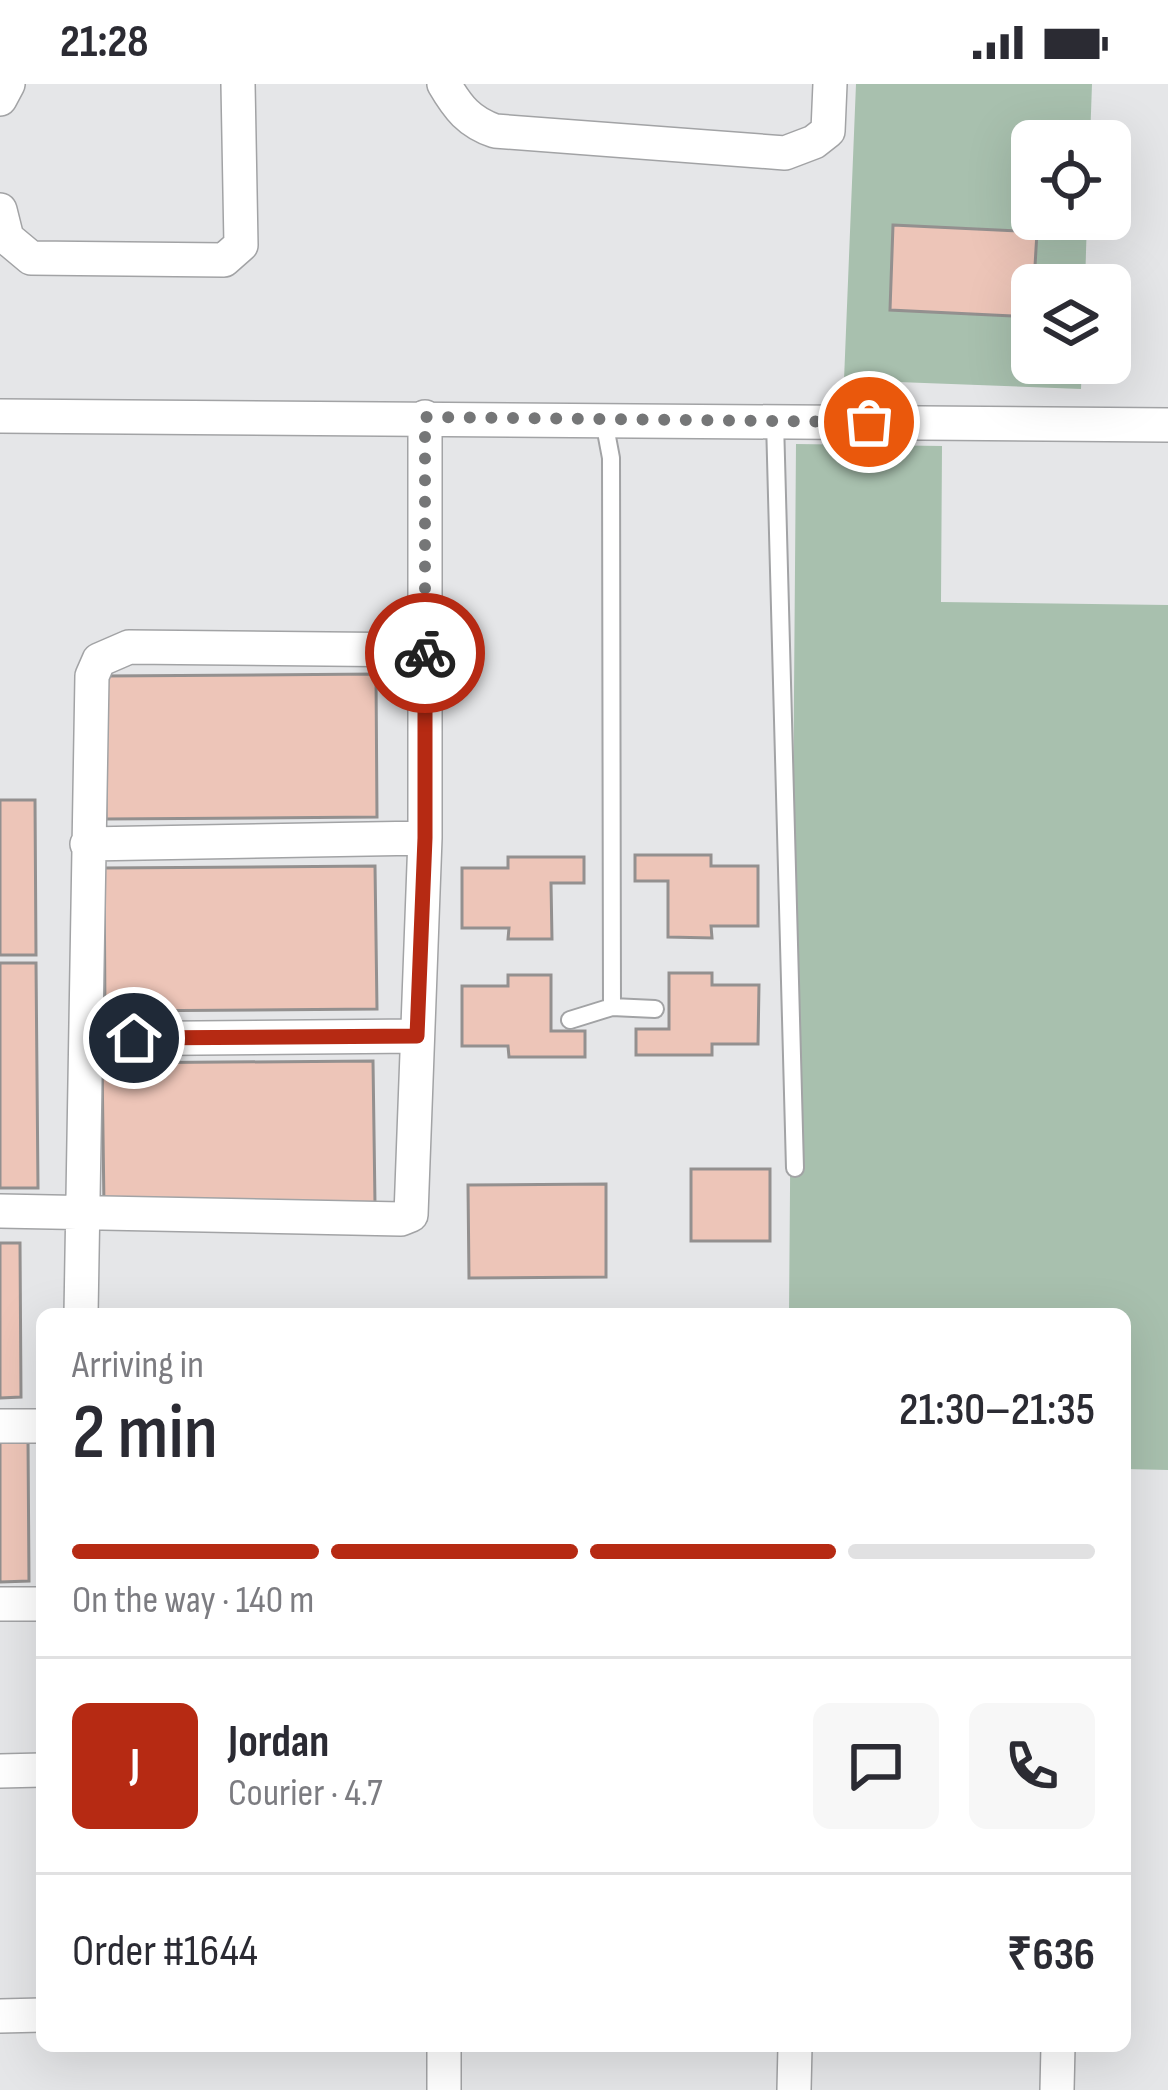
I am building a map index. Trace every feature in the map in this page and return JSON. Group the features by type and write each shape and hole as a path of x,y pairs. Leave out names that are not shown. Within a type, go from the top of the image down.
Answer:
{"street":[{"path":"0,99 8,84"},
{"path":"0,210 7,238 32,258 224,260 241,245 238,84"},
{"path":"444,84 456,106 474,123 495,131 785,153 829,131 830,84"},
{"path":"0,416 1168,425"},
{"path":"0,1210 406,1218 413,1208 425,838 425,417"},
{"path":"81,1308 87,844 92,676 99,660 129,647 425,650"},
{"path":"87,844 425,838"},
{"path":"86,1039 417,1036"},
{"path":"0,1426 36,1426"},
{"path":"0,1604 36,1604"},
{"path":"0,1771 36,1770"},
{"path":"0,2016 36,2015"},
{"path":"443,2090 444,2052"},
{"path":"794,2090 795,2052"},
{"path":"1057,2090 1058,2052"}],"lane":[{"path":"604,421 611,458 612,1007"},
{"path":"775,421 795,1168"},
{"path":"570,1020 612,1007 656,1009"}],"green space":[{"path":"856,84 1092,84 1091,120 1011,120 1011,240 1086,240 1086,264 1011,264 1011,384 1081,384 1081,389 844,380"},
{"path":"796,444 942,446 941,602 1168,605 1168,1470 1131,1469 1131,1308 789,1308"}],"building":[{"path":"893,225 1011,231 1011,240 1037,240 1035,264 1011,264 1011,316 890,310"},
{"path":"376,674 377,817 106,819 105,676"},
{"path":"0,800 35,800 36,955 0,955"},
{"path":"635,855 711,855 711,866 758,866 758,926 711,926 712,938 668,937 668,881 635,881"},
{"path":"508,857 584,857 584,883 551,883 552,939 508,939 509,928 462,928 462,868 508,868"},
{"path":"375,866 377,1009 105,1011 104,868"},
{"path":"0,963 36,963 38,1188 0,1188"},
{"path":"669,973 712,973 712,985 759,985 758,1044 712,1044 712,1055 636,1055 636,1029 669,1029"},
{"path":"508,975 551,975 551,1031 585,1031 585,1057 509,1057 508,1046 462,1046 462,986 508,986"},
{"path":"373,1061 375,1204 104,1206 102,1063"},
{"path":"691,1169 770,1169 770,1241 691,1241"},
{"path":"606,1184 606,1277 469,1278 468,1185"},
{"path":"0,1243 20,1243 21,1397 0,1398"},
{"path":"0,1439 28,1439 29,1581 0,1582"}],"way so far":[{"path":"425,653 425,417 869,422"}],"route":[{"path":"134,1038 417,1036 425,838 425,653"}]}
